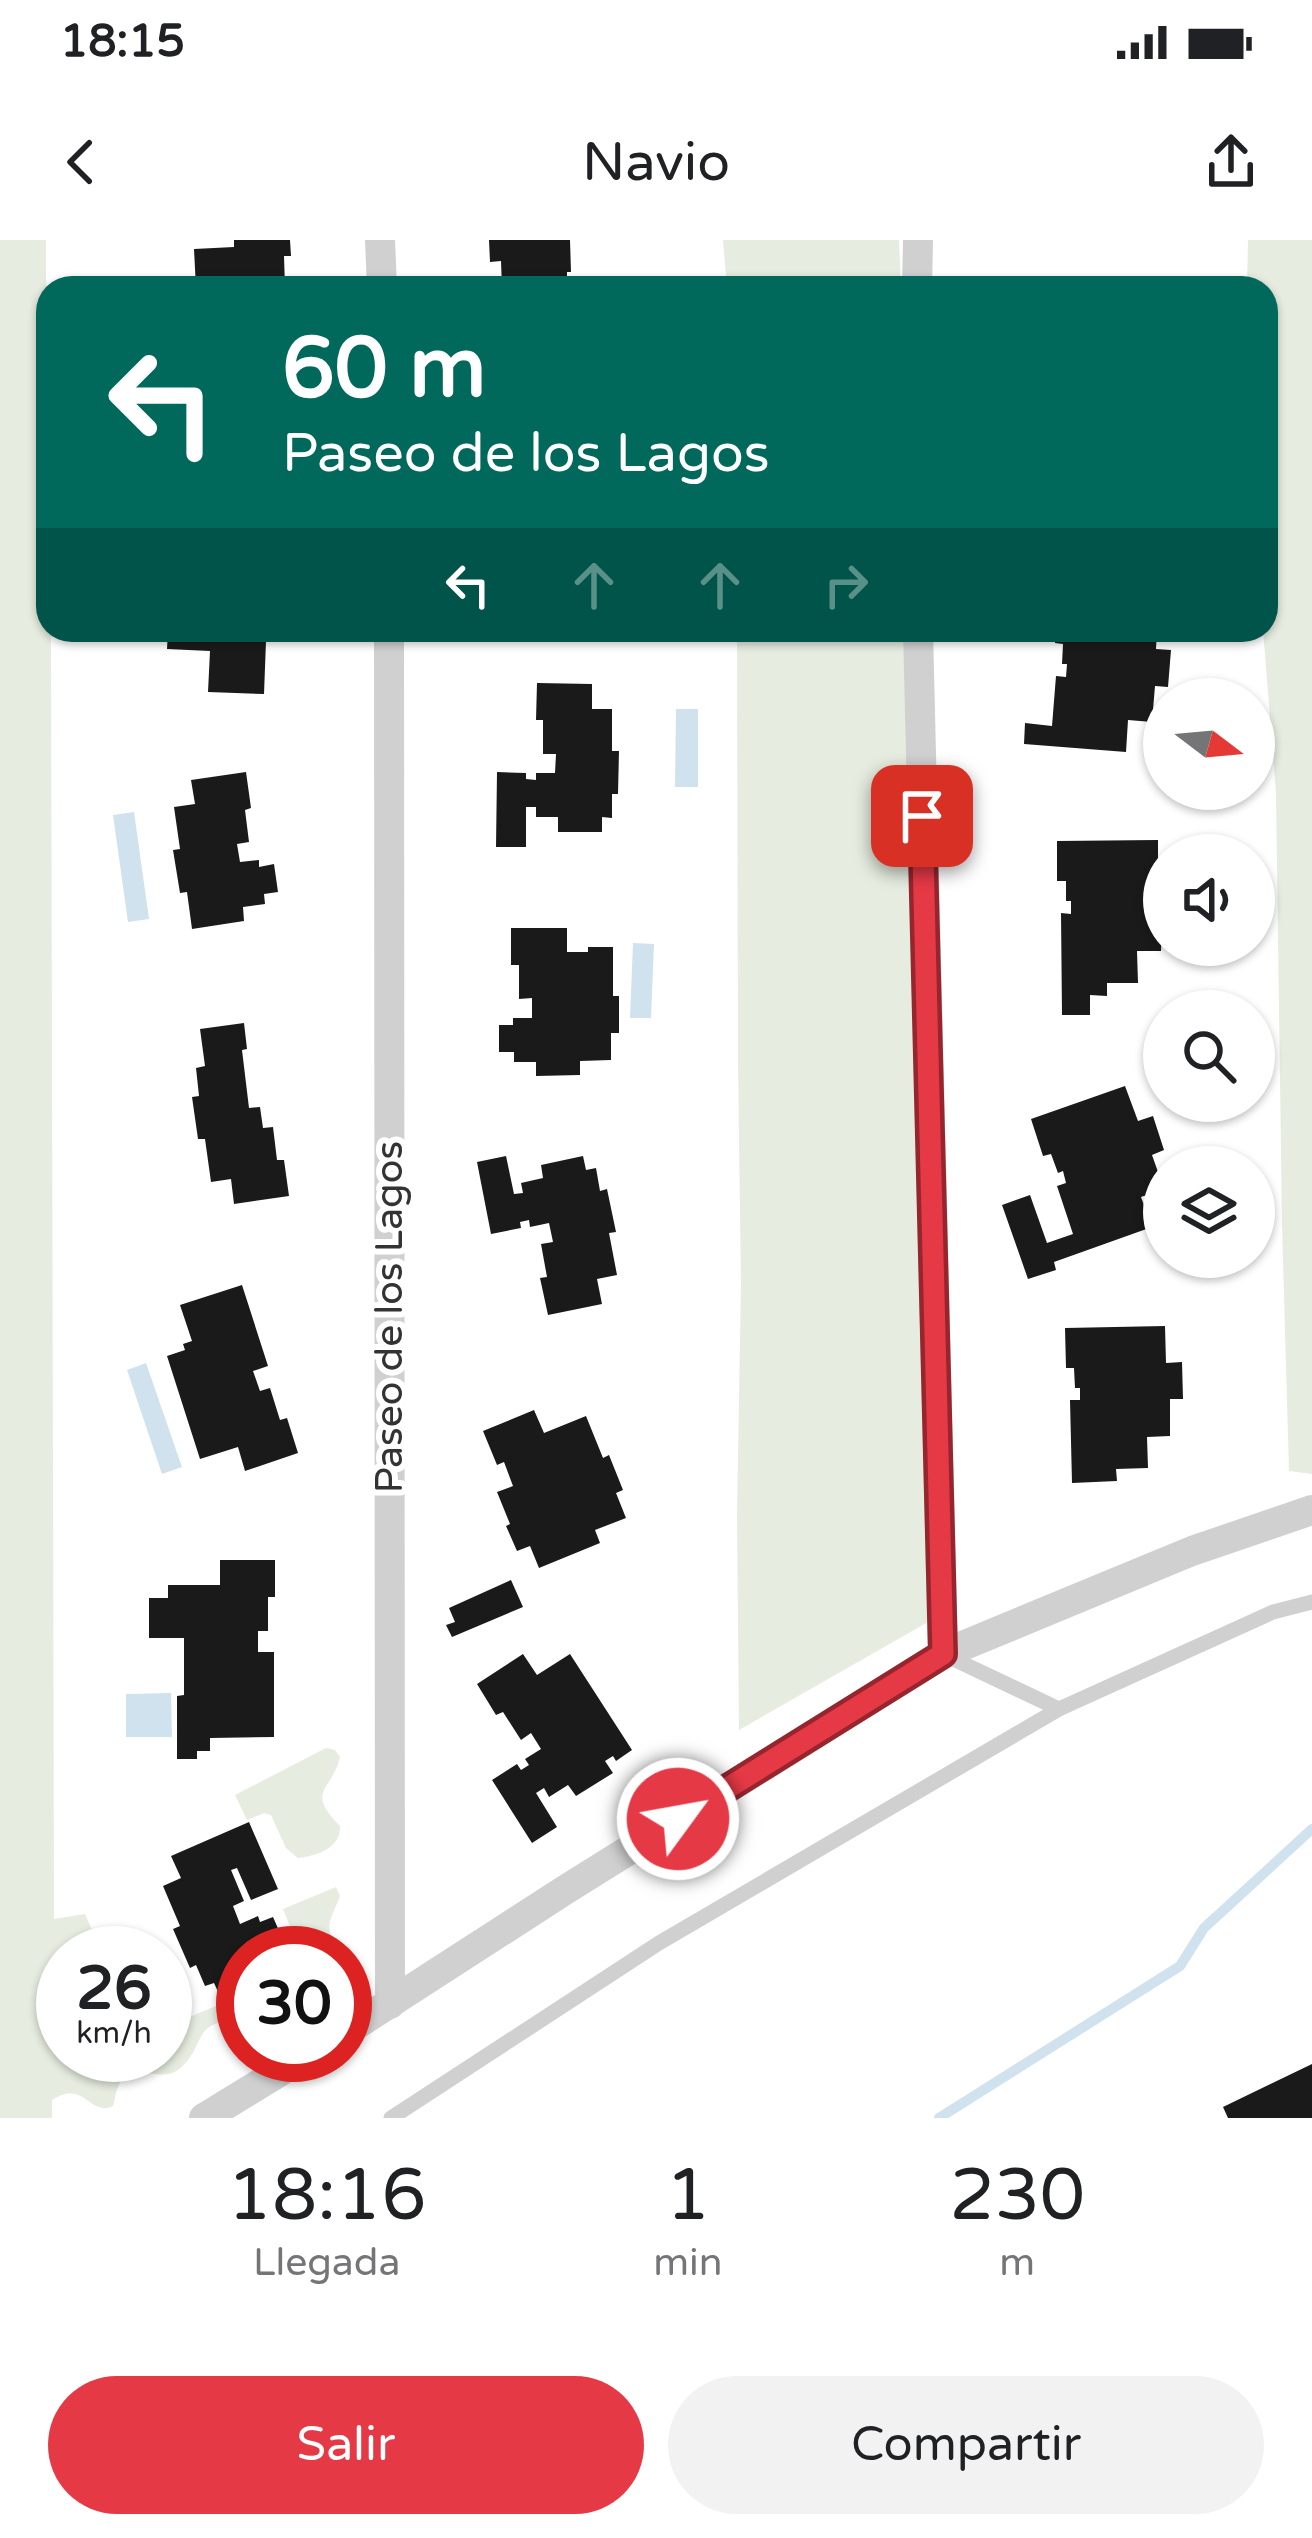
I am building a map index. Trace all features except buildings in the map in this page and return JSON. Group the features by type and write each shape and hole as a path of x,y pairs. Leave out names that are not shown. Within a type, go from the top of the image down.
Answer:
{"street":[{"path":"380,240 382,276"},
{"path":"917,276 918,240"},
{"name":"Paseo de los Lagos","path":"389,642 390,2004"},
{"path":"918,642 943,1654"},
{"path":"372,2015 943,1654 1192,1551 1312,1510"},
{"path":"204,2118 263,2082"}],"lane":[{"path":"391,2118 659,1943 1059,1709 1274,1612 1312,1603"},
{"path":"943,1654 1059,1709"}],"shaded area":[{"path":"0,240 46,240 46,276 36,276 36,642 51,642 54,1919 85,1914 90,1926 36,1926 36,2082 121,2082 113,2106 98,2107 79,2096 63,2095 52,2100 52,2118 0,2118"},
{"path":"723,240 899,240 900,276 726,276"},
{"path":"1248,240 1312,240 1312,1474 1289,1471 1275,678 1267,678 1264,642 1278,642 1278,276 1247,276"},
{"path":"737,642 911,642 928,1622 739,1730 741,1284"},
{"path":"326,1748 340,1757 322,1797 340,1826 339,1834 326,1850 298,1858 286,1848 271,1815 247,1820 235,1795"},
{"path":"336,1887 340,1896 330,1926 290,1926 283,1909"},
{"path":"216,2006 216,2024 192,2052 192,2016"}],"water":[{"path":"676,709 698,709 698,787 675,787"},
{"path":"134,812 149,919 128,922 113,815"},
{"path":"633,943 654,944 651,1018 630,1018"},
{"path":"146,1363 182,1467 162,1474 127,1370"},
{"path":"171,1693 172,1737 126,1737 126,1694"}],"waterway":[{"path":"939,2118 1180,1966 1204,1928 1312,1829"}],"route":[{"path":"678,1819 943,1654 922,816"}]}
